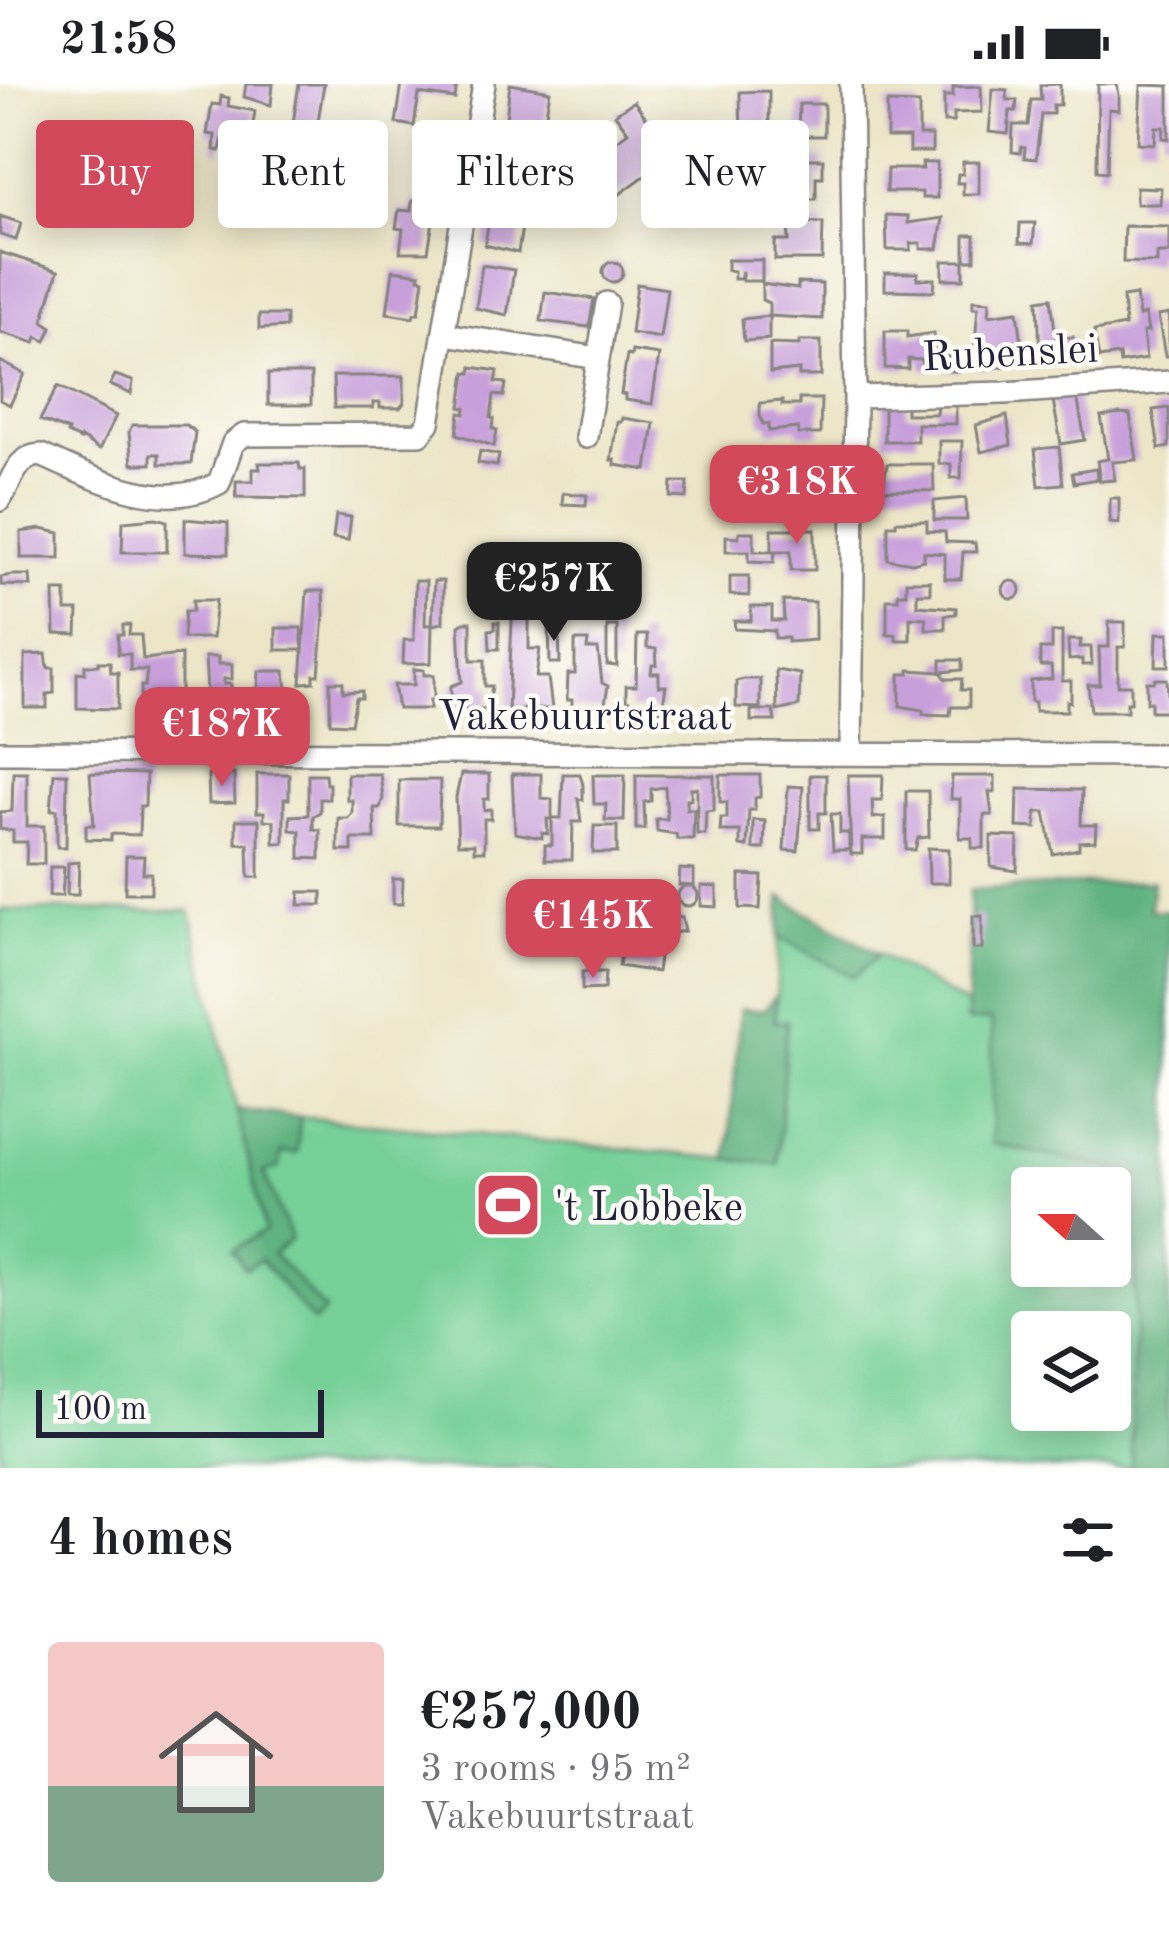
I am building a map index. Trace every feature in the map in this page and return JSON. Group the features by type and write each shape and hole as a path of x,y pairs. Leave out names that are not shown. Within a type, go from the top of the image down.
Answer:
{"street":[{"path":"0,500 20,461 31,455 41,455 115,489 201,493 219,483 233,443 244,435 420,434 429,423 484,84"},
{"path":"851,84 855,397 851,754"},
{"path":"586,437 607,303"},
{"path":"445,334 598,358"},
{"name":"Rubenslei","path":"855,397 1004,394 1169,382"},
{"name":"Vakebuurtstraat","path":"0,752 1169,755"}],"green space":[{"path":"1153,881 1150,910 1169,911 1169,1468 1131,1468 1138,1174 1131,1173 1131,1167 1104,1167 992,1144 992,1020 967,1021 970,890"},
{"path":"781,897 879,954 854,977 779,937"},
{"path":"0,910 190,911 266,1232 233,1251 260,1259 325,1310 272,1254 291,1239 263,1171 281,1153 297,1153 300,1117 778,1164 785,1021 775,1023 779,937 854,977 879,954 968,1006 967,1021 992,1020 993,1144 1104,1167 1011,1167 1011,1287 1131,1287 1131,1173 1138,1174 1131,1468 0,1468"},
{"path":"776,995 775,1022 787,1021 778,1164 728,1159 740,1009 764,1010"},
{"path":"237,1110 300,1117 297,1153 281,1153 279,1168 263,1172 291,1239 273,1254 325,1311 313,1322 261,1260 245,1269 233,1250 265,1231"}],"building":[{"path":"246,84 273,84 271,105 244,97"},
{"path":"299,84 324,84 318,120 293,120"},
{"path":"402,84 457,84 455,99 419,94 412,126 396,123"},
{"path":"510,84 550,91 545,120 506,120"},
{"path":"1060,84 1060,105 1053,105 1053,114 1041,114 1036,159 1024,158 1025,148 1012,152 1013,125 1028,125 1031,100 1041,100 1040,85"},
{"path":"1098,84 1117,84 1119,95 1119,110 1109,109 1107,172 1097,171"},
{"path":"1141,85 1169,86 1169,139 1163,138 1164,127 1156,127 1155,144 1138,143"},
{"path":"981,86 982,112 954,113 954,122 944,122 944,96 953,96 953,87"},
{"path":"993,89 1007,90 1007,100 1017,100 1016,111 1010,111 1008,134 989,132"},
{"path":"769,91 769,120 741,120 740,92"},
{"path":"221,96 229,98 228,106 255,111 254,120 218,120 218,151 214,150 215,135 207,134 212,104 220,105"},
{"path":"634,101 648,120 641,120 641,179 617,196 617,140 628,132 615,114"},
{"path":"887,103 919,104 919,136 932,136 932,152 909,152 909,138 887,138"},
{"path":"799,104 824,104 824,136 809,136 809,120 798,120"},
{"path":"809,159 823,159 823,177 816,177 816,199 809,199"},
{"path":"963,162 979,162 979,194 963,194 963,183 957,183"},
{"path":"922,163 937,163 937,198 922,198 922,192 886,192 887,169 923,169"},
{"path":"1136,187 1161,188 1160,204 1136,204"},
{"path":"412,201 412,228 432,228 428,252 400,252 399,210 411,211"},
{"path":"886,215 908,216 908,223 943,218 938,249 921,249 921,243 911,243 911,250 887,250"},
{"path":"0,216 21,223 16,240 0,235"},
{"path":"823,223 822,260 775,260 775,241 789,241 788,228"},
{"path":"1020,223 1035,223 1033,244 1019,243"},
{"path":"1124,226 1169,227 1169,253 1157,253 1157,263 1123,262"},
{"path":"488,228 522,228 518,253 485,245"},
{"path":"965,235 975,235 975,260 965,260"},
{"path":"0,252 58,271 43,321 52,327 46,341 37,337 35,343 0,332"},
{"path":"727,260 762,260 762,281 742,281 742,271 740,279 734,279"},
{"path":"943,261 964,261 964,279 943,279"},
{"path":"613,262 623,272 613,282 603,272"},
{"path":"482,265 514,270 507,315 476,308"},
{"path":"393,270 420,274 424,279 419,313 413,317 387,313"},
{"path":"885,273 918,273 917,279 935,279 934,291 885,290"},
{"path":"798,283 822,284 822,319 769,316 762,284 798,289"},
{"path":"637,284 667,289 660,338 631,333"},
{"path":"545,292 594,299 589,327 541,321"},
{"path":"1136,295 1139,316 1145,314 1148,332 1143,332 1146,359 1120,363 1119,355 1099,358 1094,331 1125,326 1123,297"},
{"path":"1051,298 1056,339 1073,337 1075,352 1050,360 1040,359 1038,300"},
{"path":"973,300 990,301 989,315 1018,311 1019,364 987,369 964,366 965,352 974,354 978,307 973,307"},
{"path":"1169,314 1169,356 1165,356 1158,316"},
{"path":"259,315 286,315 286,327 259,329"},
{"path":"769,316 769,339 744,341 742,319"},
{"path":"885,331 907,331 907,337 934,333 934,369 922,369 922,360 908,359 908,369 885,368"},
{"path":"799,341 821,341 821,376 799,376 799,370 770,373 770,344 799,345"},
{"path":"632,351 659,355 652,404 625,400 621,394 627,355"},
{"path":"948,351 962,351 961,371 947,371"},
{"path":"0,361 25,374 10,405 0,400"},
{"path":"472,367 498,371 496,382 506,383 504,396 494,395 494,446 457,434 460,413 465,414 466,408 461,407 466,372 471,373"},
{"path":"268,374 311,374 311,405 268,405"},
{"path":"115,375 133,381 131,394 110,385"},
{"path":"333,376 404,376 404,403 400,408 380,408 380,403 373,403 373,408 334,408"},
{"path":"58,386 116,416 99,450 40,420"},
{"path":"1076,391 1085,440 1061,444 1052,395"},
{"path":"799,399 821,399 820,434 798,434 798,428 769,431 769,424 763,424 760,416 760,403 799,405"},
{"path":"884,403 906,403 906,414 936,414 937,404 956,404 956,424 917,424 917,441 884,441"},
{"path":"1169,408 1169,447 1159,449 1153,410"},
{"path":"1130,415 1137,460 1112,462 1115,480 1100,481 1097,461 1108,459 1101,417"},
{"path":"1007,416 1011,445 981,452 976,425"},
{"path":"622,418 654,423 647,470 615,465 611,460 617,422"},
{"path":"132,425 186,425 195,432 191,464 159,464 159,454 151,454 151,464 132,464"},
{"path":"939,441 962,441 961,478 951,478 951,464 939,464"},
{"path":"1059,447 1063,484 1039,486 1035,449"},
{"path":"480,451 499,455 497,466 478,463"},
{"path":"820,457 820,495 789,494 790,475 769,475 769,459"},
{"path":"259,463 299,463 305,469 305,498 236,497 236,481 253,481 253,469 260,469"},
{"path":"887,464 933,464 934,491 883,490"},
{"path":"1096,469 1097,479 1074,483 1072,473"},
{"path":"672,482 688,482 687,498 671,497"},
{"path":"563,493 587,495 586,505 562,504"},
{"path":"743,497 778,500 778,510 743,513"},
{"path":"966,498 967,520 934,520 934,501"},
{"path":"1110,498 1119,498 1119,523 1110,522"},
{"path":"336,515 351,517 348,540 333,538"},
{"path":"185,519 228,523 228,554 185,553"},
{"path":"123,521 167,521 167,552 122,552"},
{"path":"927,521 927,531 945,532 946,542 975,543 976,552 963,552 961,579 945,579 945,554 924,552 924,560 912,563 888,559 888,525"},
{"path":"772,529 815,529 815,570 791,570 791,551 772,551"},
{"path":"21,532 60,533 60,558 21,558"},
{"path":"739,532 754,532 754,551 775,551 774,562 749,561 749,551 726,551 726,536 739,537"},
{"path":"30,575 31,586 1,585 1,577"},
{"path":"730,576 749,576 749,596 730,595"},
{"path":"415,581 426,581 425,625 432,625 431,663 403,664 404,640 414,640"},
{"path":"434,581 443,581 443,623 432,625"},
{"path":"906,581 930,581 930,593 917,593 917,605 956,608 956,614 945,615 945,629 926,629 926,618 910,617 910,640 887,634 887,599 906,593"},
{"path":"1012,581 1021,590 1012,599 1003,590"},
{"path":"54,591 66,591 66,611 78,611 77,635 55,634"},
{"path":"307,591 323,591 324,615 319,675 314,675 314,682 301,683"},
{"path":"193,600 216,600 212,638 183,638 185,611 193,611"},
{"path":"513,600 529,600 529,649 540,649 536,677 548,677 552,709 508,709"},
{"path":"783,601 815,602 815,640 788,642 788,638 775,638 775,631 735,629 734,621 751,621 751,607 772,607 772,621 784,621"},
{"path":"471,622 471,660 485,660 485,686 492,686 488,709 456,709 456,700 451,700 451,686 462,682 459,625"},
{"path":"499,622 499,649 490,649 489,630 495,629"},
{"path":"1109,622 1125,622 1125,647 1118,647 1118,685 1131,685 1131,702 1127,702 1127,711 1091,711 1088,685 1100,685 1099,647 1109,647"},
{"path":"123,625 130,625 129,635 141,635 143,659 181,655 181,708 141,708 147,670 130,670 130,654 118,654"},
{"path":"549,626 559,626 560,663 550,663"},
{"path":"607,626 617,626 617,666 607,665"},
{"path":"276,628 301,628 303,650 276,650"},
{"path":"1052,632 1062,632 1062,681 1071,681 1071,702 1067,701 1067,711 1035,711 1031,681 1052,679 1051,666 1040,666 1040,649 1052,649"},
{"path":"1157,633 1169,633 1169,666 1156,666"},
{"path":"637,635 647,635 647,648 656,649 657,665 652,665 651,673 659,673 659,686 666,686 662,710 629,710 626,701 626,686 636,686"},
{"path":"1068,640 1081,640 1080,647 1091,647 1092,665 1082,665 1082,659 1069,660"},
{"path":"575,641 588,641 587,649 598,649 602,683 608,686 604,710 572,710 572,700 567,700 568,674 575,674"},
{"path":"46,654 48,668 54,668 54,693 47,694 47,708 25,708 25,655"},
{"path":"205,657 232,664 232,679 224,679 224,684 231,684 231,709 208,708"},
{"path":"941,660 962,660 962,670 941,672"},
{"path":"110,662 111,672 118,672 118,709 77,708 77,672 85,673 85,665"},
{"path":"414,669 434,675 434,700 430,700 430,709 398,709 394,685 414,685"},
{"path":"776,670 800,674 799,706 777,711"},
{"path":"909,670 962,679 961,690 969,690 969,707 951,707 950,715 923,714 923,710 900,706 900,674 909,674"},
{"path":"259,671 285,671 288,702 269,701 269,709 257,709"},
{"path":"760,679 760,708 736,707 736,681"},
{"path":"1167,679 1169,711 1151,711 1151,702 1147,702 1147,682"},
{"path":"330,682 343,682 343,692 362,691 351,724 330,723"},
{"path":"751,710 773,710 775,721 751,721"},
{"path":"13,772 27,772 27,826 44,826 44,864 26,864 27,842 13,842 13,831 0,829 0,812 12,811"},
{"path":"54,773 67,773 66,847 57,847 57,810 51,810"},
{"path":"90,773 146,774 139,835 86,839 86,825 94,825"},
{"path":"234,774 235,803 209,804 208,775"},
{"path":"257,774 289,774 284,843 274,843 274,821 264,820 264,812 257,812"},
{"path":"308,774 325,774 329,784 329,799 320,799 320,812 313,816 313,829 320,830 320,859 300,858 300,831 290,830 290,816 308,815"},
{"path":"347,774 380,774 383,798 380,808 374,808 375,839 352,839 352,851 338,851 338,818 352,813"},
{"path":"461,774 489,774 484,810 491,809 491,819 484,819 484,851 474,851 474,844 458,844 456,797"},
{"path":"512,774 541,774 541,798 552,799 552,819 547,819 548,834 542,833 542,838 515,833"},
{"path":"563,774 580,774 581,822 573,822 572,860 545,860 545,845 552,845 552,818 561,818"},
{"path":"593,775 625,775 624,821 605,820 606,804 594,804"},
{"path":"636,775 714,775 714,810 706,811 705,834 697,834 697,788 691,788 691,799 687,799 687,809 694,809 693,839 657,831 656,819 667,819 665,787 651,789 651,801 644,802 645,829 636,829"},
{"path":"720,775 760,775 760,797 755,798 755,810 749,810 747,847 740,846 740,831 720,831 721,818 727,818 727,802 720,802"},
{"path":"810,775 826,775 826,813 819,813 819,829 810,829"},
{"path":"848,775 883,775 882,800 872,800 873,818 885,817 885,839 862,839 862,854 851,854"},
{"path":"952,776 995,776 995,792 989,792 992,815 984,815 984,848 972,848 972,838 960,838 960,799 951,799"},
{"path":"399,780 440,780 439,826 399,826"},
{"path":"788,786 803,787 798,851 784,850"},
{"path":"1018,789 1082,790 1081,825 1096,825 1095,841 1079,842 1079,849 1053,854 1045,812 1036,812 1036,828 1017,827"},
{"path":"906,791 928,791 929,837 918,838 915,850 906,850"},
{"path":"831,814 840,814 840,833 849,833 849,850 833,850"},
{"path":"236,820 259,820 259,877 249,877 248,844 236,843"},
{"path":"753,820 765,821 764,849 753,849"},
{"path":"594,826 617,826 617,853 593,853"},
{"path":"991,836 1018,837 1017,871 991,867"},
{"path":"928,848 949,849 949,883 929,883"},
{"path":"126,856 144,856 143,873 151,873 151,893 125,893"},
{"path":"79,862 78,895 67,895 68,863"},
{"path":"50,867 64,867 62,896 49,896"},
{"path":"680,869 694,870 694,886 679,885"},
{"path":"740,875 762,876 760,909 740,908"},
{"path":"393,879 403,879 402,904 393,904"},
{"path":"688,886 698,896 688,906 678,896"},
{"path":"701,886 717,887 717,907 701,906"},
{"path":"300,892 322,892 322,905 299,905"},
{"path":"552,900 593,901 593,908 552,908"},
{"path":"627,916 656,921 682,917 685,931 655,936 651,956 659,957 657,972 619,966"},
{"path":"973,916 982,916 982,949 973,949"},
{"path":"582,972 605,972 604,989 582,990"}],"place":[{"name":"'t Lobbeke","path":"508,1205"}]}
